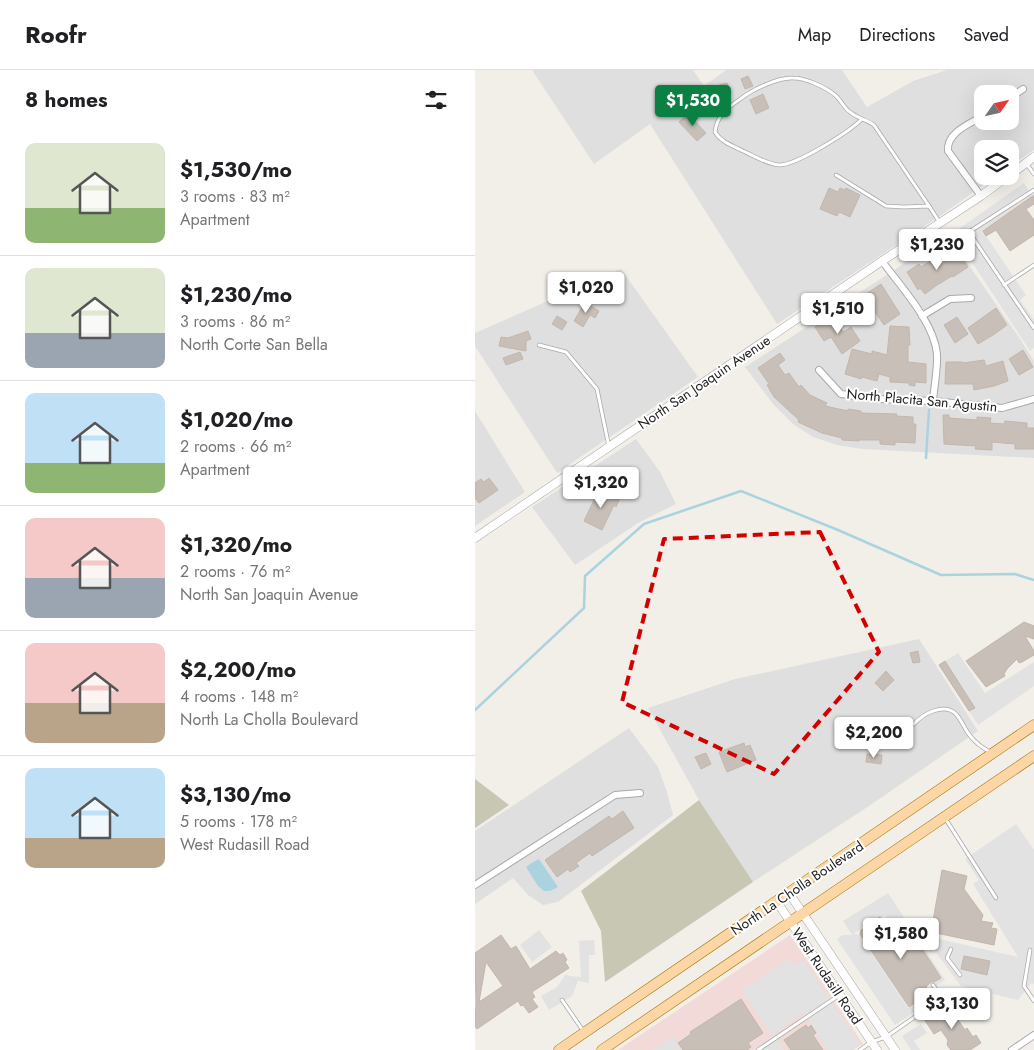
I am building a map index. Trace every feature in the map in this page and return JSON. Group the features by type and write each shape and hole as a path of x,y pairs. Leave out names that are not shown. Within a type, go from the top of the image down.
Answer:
{"main road":[{"name":"North La Cholla Boulevard","path":"559,1050 1034,725"},
{"name":"North La Cholla Boulevard","path":"602,1050 1034,756"}],"street":[{"path":"1019,92 1023,89"},
{"path":"974,121 955,133 947,145 948,151 981,196"},
{"name":"North San Joaquin Avenue","path":"1019,168 1034,157"},
{"name":"North San Joaquin Avenue","path":"475,538 882,260 996,185"},
{"path":"882,260 929,326 935,341 937,357 933,401"},
{"path":"922,316 950,298 971,298"},
{"name":"North Placita San Agustin","path":"819,370 841,394 878,399 933,401 1002,408 1034,399"},
{"path":"475,885 615,795 640,794"},
{"name":"West Rudasill Road","path":"789,893 895,1050"},
{"name":"West Rudasill Road","path":"777,902 877,1050"},
{"path":"1012,1050 1034,1035"}],"lane":[{"path":"862,119 852,128 822,146 799,159 782,165 770,163 735,148 725,142 715,132 721,114 745,96 769,84 790,78 805,80 827,89 839,98 849,112 874,124 940,223"},
{"path":"1026,163 1034,174"},
{"path":"836,175 886,206 929,206"},
{"path":"1034,190 969,232 1034,328"},
{"path":"1004,285 1034,265"},
{"path":"539,345 566,352 597,389 609,447"},
{"path":"914,724 931,712 943,709 950,710 955,713 972,738 992,754"},
{"path":"945,817 997,898"},
{"path":"951,949 947,958 960,975"},
{"path":"1030,950 1024,986 1034,1001"},
{"path":"861,1050 871,1042 886,1037 942,998 933,985"},
{"path":"758,1050 840,994"},
{"path":"562,1000 584,1033"}],"highlighted area":[{"path":"820,532 879,652 774,774 622,702 664,539"}],"shaded area":[{"path":"532,70 693,70 704,86 726,70 842,70 867,107 913,81 947,70 1034,70 1034,150 1019,160 1019,140 974,140 974,185 983,185 777,324 650,124 594,164"},
{"path":"1024,183 1034,199 1034,204 986,236 1026,295 1020,300 1034,320 1034,348 1030,351 953,233"},
{"path":"948,235 1034,361 1034,458 862,449 837,445 813,437 793,424 773,404 745,367"},
{"path":"621,269 698,377 557,473 475,346 475,333"},
{"path":"475,411 525,492 475,526"},
{"path":"636,439 660,472 676,504 638,523 575,565 532,507"},
{"path":"919,639 978,731 872,804 753,882 699,800 648,708 735,679"},
{"path":"958,653 985,693 1034,662 1034,686 978,725 939,665"},
{"path":"629,728 658,767 673,815 558,902 543,905 528,895 513,878 475,904 475,831"},
{"path":"475,779 509,805 475,828"},
{"path":"699,800 753,882 605,982 601,931 581,891"},
{"path":"1016,824 1034,850 1034,984 1031,983 1018,1000 961,986 934,950 939,939 1018,957 973,884 979,880 965,859"},
{"path":"888,893 945,980 933,988 885,915 853,934 860,935 908,1008 929,995 932,1000 895,1025 837,939 843,935 852,935 843,921"},
{"path":"539,930 552,947 532,962 520,945"},
{"path":"790,935 863,1044 853,1050 618,1050"},
{"path":"594,940 595,955 589,955 589,983 578,981 572,996 549,1010 541,996 557,987 566,974 581,977 579,941"},
{"path":"788,959 793,966 803,960 860,1045 852,1050 828,1050 803,1013 772,1035 742,991"},
{"path":"921,1024 927,1033 914,1041 920,1050 911,1050 902,1036"},
{"path":"774,1035 784,1050 752,1050"},
{"path":"673,1036 678,1043 684,1039 691,1050 652,1050"}],"water":[{"path":"539,859 558,887 550,891 544,891 538,886 526,867"}],"building":[{"path":"748,76 753,86 745,89 741,79"},
{"path":"727,83 731,93 723,96 719,85"},
{"path":"763,94 769,108 756,114 750,100"},
{"path":"688,114 706,133 697,141 679,122"},
{"path":"829,188 838,192 840,188 845,190 846,188 860,195 850,217 839,212 837,216 820,209"},
{"path":"1034,195 1034,204 1026,209 1034,220 1034,235 1010,251 996,230 986,236 983,231"},
{"path":"955,248 968,267 925,294 920,288 918,290 907,272 919,264 921,267"},
{"path":"881,284 900,314 884,325 873,309 867,313 858,299"},
{"path":"585,302 599,311 595,318 590,315 583,327 574,321"},
{"path":"996,308 1007,325 978,344 968,328"},
{"path":"557,316 567,322 562,330 552,324"},
{"path":"833,316 843,332 851,327 860,341 842,354 831,337 824,341 815,327"},
{"path":"957,317 968,334 955,343 944,325"},
{"path":"890,326 909,327 910,345 908,345 908,362 926,364 926,383 915,382 915,386 909,385 909,383 890,382 890,377 879,374 877,381 845,374 852,349 872,354 872,351 887,355"},
{"path":"528,331 531,339 526,341 526,351 499,346 501,337 508,338"},
{"path":"1023,350 1033,367 1019,375 1009,359"},
{"path":"520,352 523,359 506,365 503,358"},
{"path":"780,353 785,360 778,365 785,375 789,373 799,387 801,385 810,395 827,403 825,406 848,411 848,409 861,411 861,413 897,414 896,416 913,417 913,424 916,424 915,443 895,442 895,445 880,444 880,440 842,440 842,438 822,433 798,422 799,420 774,397 767,385 769,384 758,368"},
{"path":"984,360 986,366 1003,361 1008,381 974,390 973,384 945,384 946,362 963,363"},
{"path":"943,415 949,415 949,418 977,420 977,417 991,418 990,423 1004,424 1005,421 1027,423 1027,428 1034,428 1034,449 1015,449 1015,444 992,442 992,450 975,449 976,446 944,444"},
{"path":"489,478 498,490 479,503 475,498 475,483 481,479 484,482"},
{"path":"598,488 620,498 616,507 614,505 602,530 584,521"},
{"path":"1024,622 1034,626 1034,639 1025,636 1034,651 1034,655 1019,663 1017,659 1007,669 1004,674 1005,676 986,687 966,661"},
{"path":"918,651 920,662 913,663 910,653"},
{"path":"945,661 975,708 969,711 939,665"},
{"path":"886,671 894,680 883,691 875,683"},
{"path":"898,718 907,719 905,729 912,731 909,741 883,734 882,738 874,736 877,721 897,725"},
{"path":"744,743 745,747 750,745 756,760 727,772 719,752"},
{"path":"706,753 711,764 701,769 695,757"},
{"path":"867,754 882,755 881,764 866,762"},
{"path":"623,811 634,828 592,856 590,853 576,863 579,866 570,872 568,869 557,877 545,860 609,816 612,819"},
{"path":"942,870 967,876 964,889 983,915 981,921 993,923 991,928 997,929 994,945 931,932"},
{"path":"880,917 894,938 908,927 941,978 931,982 926,987 929,991 915,1000 916,1002 909,1007 860,934 861,930"},
{"path":"501,935 511,949 516,946 530,969 556,951 560,955 563,953 569,968 532,992 535,997 532,999 538,1007 529,1013 518,1001 477,1029 475,1026 475,953","holes":["486,962 503,986 479,1002"]},
{"path":"964,956 990,961 987,975 961,969"},
{"path":"741,999 763,1033 748,1043 751,1047 747,1050 683,1050 678,1043 691,1034 690,1032"},
{"path":"947,1004 965,1030 967,1028 973,1037 976,1035 981,1043 970,1050 951,1050 947,1045 948,1040 941,1030 934,1034 924,1019"},
{"path":"806,1025 808,1028 811,1025 816,1033 813,1035 823,1050 791,1050 784,1040"}],"waterway":[{"path":"926,458 929,410"},
{"path":"475,710 584,608 585,576 644,524 741,491 838,530 941,575 1015,574 1034,580"}]}
